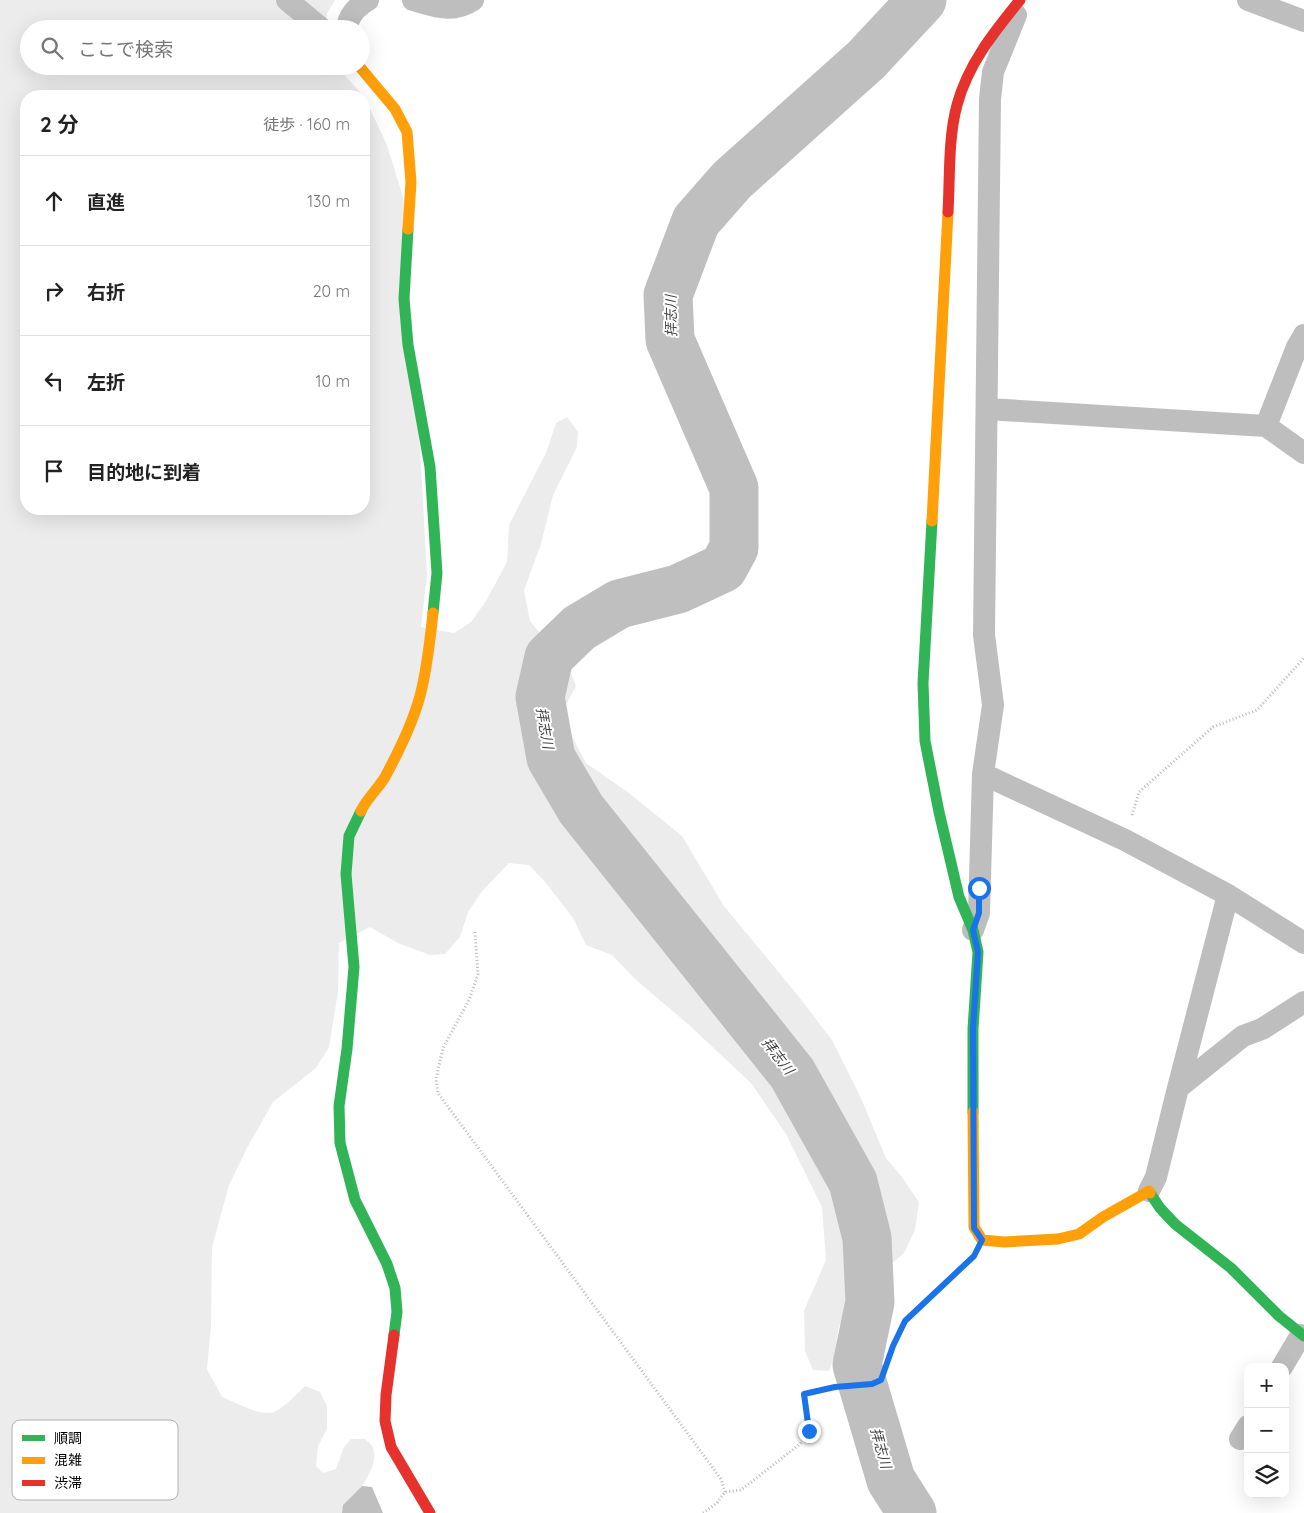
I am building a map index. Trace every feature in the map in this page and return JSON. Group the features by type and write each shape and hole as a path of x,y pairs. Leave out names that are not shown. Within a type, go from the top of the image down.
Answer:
{"street":[{"path":"287,0 311,20"},
{"path":"348,20 357,7 368,0"},
{"path":"413,0 447,9 473,0"},
{"path":"973,930 979,913 983,774 993,705 984,635 990,99 994,72 1021,0"},
{"path":"1021,0 995,30 974,63 958,102 952,139 923,683 925,741 938,812 959,897 973,930 978,952 973,1029 974,1228 982,1240 1004,1242 1058,1239 1079,1234 1103,1217 1149,1191 1156,1177 1228,895"},
{"path":"1248,0 1304,21"},
{"path":"367,75 395,109 407,132 412,182 404,299 407,336 430,467 437,574 430,643 420,696 410,724 384,778 364,804 350,836 346,874 354,967 347,1049 339,1106 340,1143 355,1200 387,1264 395,1288 397,1312 386,1395 385,1421 391,1447 430,1513"},
{"path":"1266,426 1297,347 1304,335"},
{"path":"987,408 1266,426 1304,453"},
{"path":"983,774 1125,840 1228,895 1304,943"},
{"path":"1178,1088 1243,1036 1262,1029 1304,1002"},
{"path":"1149,1191 1160,1208 1175,1224 1232,1268 1279,1316 1302,1336 1285,1363"}],"path":[{"path":"1125,840 1139,792 1213,727 1257,710 1304,658"},
{"path":"475,932 478,974 469,1000 443,1048 436,1079 438,1093 720,1479 725,1492"},
{"path":"703,1513 716,1503 725,1492 741,1490 800,1444 809,1431 804,1394 835,1387 872,1384 881,1380 893,1346 905,1321 974,1256 982,1240"}],"shaded area":[{"path":"0,0 335,0 327,13 326,20 20,20 20,75 344,75 358,90 20,90 20,515 370,515 370,109 387,145 403,197 427,575 421,627 454,633 471,622 486,601 507,562 509,525 546,453 556,423 567,417 578,432 577,447 553,495 541,544 524,590 530,621 570,670 576,686 566,705 566,725 586,763 629,793 682,836 724,906 832,1040 860,1096 886,1158 919,1202 915,1230 904,1253 854,1296 839,1326 834,1357 829,1371 813,1370 805,1351 804,1311 826,1260 822,1207 786,1134 751,1083 689,1025 635,979 612,955 586,945 573,918 546,883 529,865 509,863 483,890 468,912 460,937 445,954 430,955 398,943 370,927 339,943 338,992 329,1047 316,1068 273,1102 229,1185 212,1247 211,1326 207,1369 222,1397 262,1412 269,1413 278,1410 305,1386 320,1392 327,1406 327,1429 318,1446 316,1466 323,1473 336,1469 344,1447 351,1439 365,1439 371,1445 374,1458 369,1475 360,1488 346,1502 342,1513 0,1513"},
{"path":"362,1486 372,1487 383,1513 342,1513 343,1505"}],"waterway":[{"name":"拝志川","path":"912,1513 891,1480 857,1365 870,1302 867,1238 853,1182 792,1073 581,809 551,758 540,697 549,657 579,628 619,604 678,589 723,568 734,548 734,488 670,340 668,295 696,221 732,180 866,60 922,0"}],"traffic: fast":[{"path":"408,229 404,299 408,345 430,467 437,573 433,613"},
{"path":"932,521 923,683 925,741 959,897 973,930 978,952 973,1029 973,1112"},
{"path":"361,811 349,836 346,874 354,967 347,1049 339,1106 340,1143 355,1200 387,1264 395,1288 397,1312 394,1335"},
{"path":"1150,1193 1160,1208 1175,1224 1231,1268 1279,1316 1304,1336"}],"traffic: slow":[{"path":"367,75 395,109 407,132 411,182 408,229"},
{"path":"932,521 948,212"},
{"path":"361,811 385,777 400,748 413,716 425,676 433,613"},
{"path":"973,1112 974,1227 982,1240 1004,1242 1058,1239 1079,1234 1103,1217 1149,1191 1150,1193"}],"traffic: jam":[{"path":"948,212 952,131 962,90 983,49 1020,0"},
{"path":"394,1335 386,1395 385,1421 391,1447 430,1513"}],"route":[{"path":"809,1431 804,1394 835,1387 872,1384 881,1380 893,1346 905,1321 974,1256 982,1240 974,1228 973,1029 978,952 973,930 979,913 979,888"}]}
